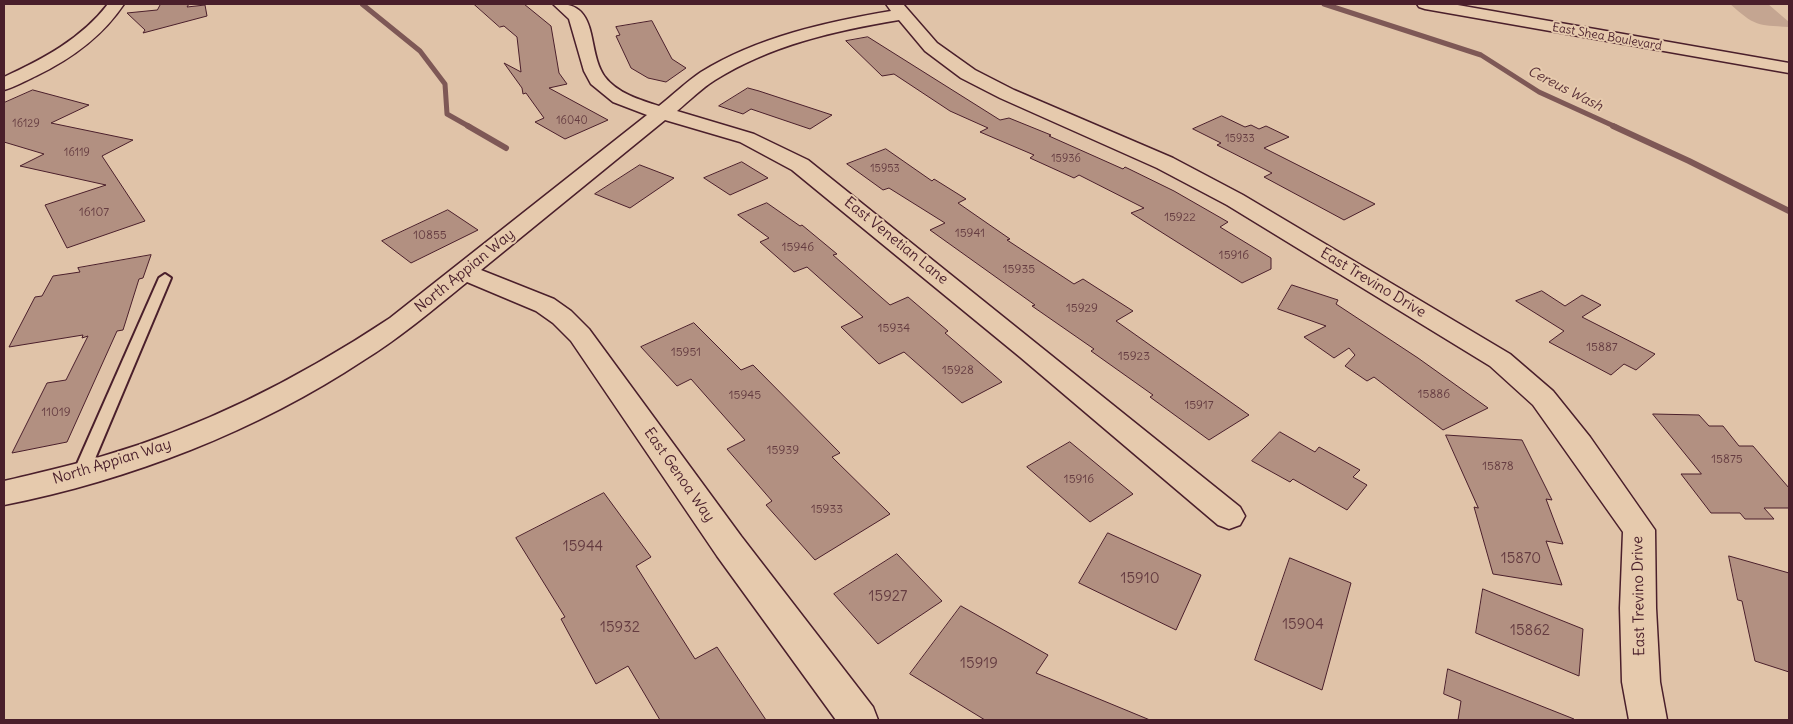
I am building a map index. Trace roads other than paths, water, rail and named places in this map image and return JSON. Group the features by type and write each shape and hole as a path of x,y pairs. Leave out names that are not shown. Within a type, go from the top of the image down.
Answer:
{"street":[{"path":"4,84 51,61 78,44 98,27 116,4"},
{"name":"East Venetian Lane","path":"561,4 577,17 593,71 598,80 620,98 662,113 747,138 800,165 1030,351 1229,516"},
{"name":"East Shea Boulevard","path":"1425,4 1789,68"},
{"name":"East Shea Boulevard","path":"1478,4 1789,56"},
{"name":"North Appian Way","path":"4,493 81,473 196,434 239,417 275,399 368,346 464,272 708,77 732,62 765,47 826,27 898,9"},
{"name":"East Trevino Drive","path":"898,9 931,47 968,74 1007,94 1166,163 1235,200 1500,360 1543,398 1639,530 1638,627 1641,682 1648,720"},
{"name":"East Genoa Way","path":"464,272 545,305 562,317 580,336 740,562 859,720"}],"lane":[{"path":"81,473 165,278"}],"waterway":[{"path":"362,4 420,51 445,84 447,114 470,127"},
{"name":"Cereus Wash","path":"1324,4 1481,55 1539,92 1616,127"},
{"path":"468,126 506,148"},
{"name":"Cereus Wash","path":"1613,126 1689,161 1789,211"}]}
